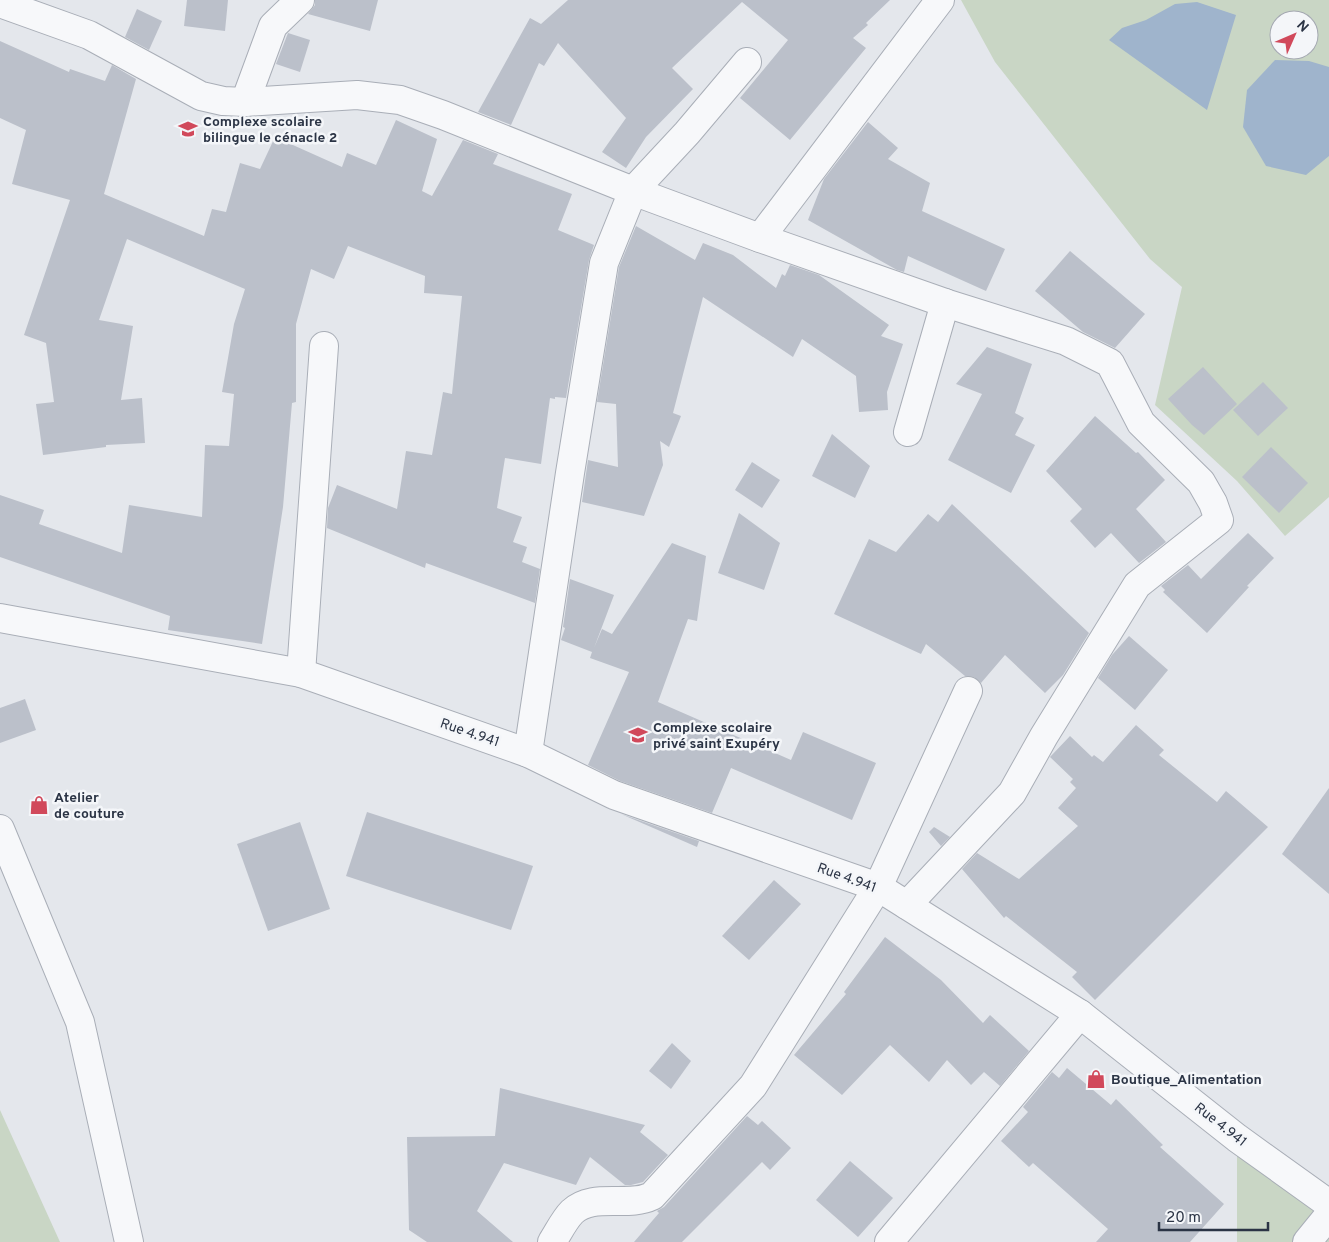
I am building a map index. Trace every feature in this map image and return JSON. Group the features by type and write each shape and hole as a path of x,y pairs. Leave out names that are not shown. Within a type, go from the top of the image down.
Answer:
{"street":[{"path":"245,102 273,26 300,0"},
{"path":"760,238 940,0"},
{"path":"0,3 89,35 201,96 223,101 245,102 356,95 400,100 443,115 633,191 760,238 945,302 1066,341 1110,363 1140,423 1201,482 1214,503 1219,520 1137,585 1044,736 1012,793 907,906"},
{"path":"528,753 604,263 633,191 687,133 747,62"},
{"path":"908,432 945,302"},
{"path":"301,673 324,346"},
{"name":"Rue 4.941","path":"0,618 301,673 528,753 614,795 878,887 1080,1014 1237,1138 1329,1204"},
{"path":"552,1242 572,1213 586,1203 635,1202 652,1196 753,1086 878,887 968,691"},
{"path":"0,829 80,1022 129,1242"},
{"path":"889,1242 1080,1014"},
{"path":"1307,1242 1329,1215"}],"green space":[{"path":"961,0 1329,0 1329,497 1285,536 1237,481 1155,405 1182,287 1150,259 995,62"},
{"path":"0,1110 60,1242 0,1242"},
{"path":"1237,1138 1329,1204 1329,1242 1237,1242"}],"water":[{"path":"1197,2 1236,15 1207,110 1109,40 1122,28 1146,20 1175,4"},
{"path":"1275,60 1309,61 1329,67 1329,156 1306,175 1266,166 1243,127 1247,90"}],"building":[{"path":"187,0 228,0 225,31 184,26"},
{"path":"315,0 378,0 370,31 308,14 315,5"},
{"path":"568,0 890,0 866,23 868,25 853,38 866,48 790,140 740,98 788,40 742,2 672,68 693,89 646,137 626,168 602,152 626,118 558,43 544,66 539,63 511,125 478,112 530,18 541,24"},
{"path":"137,9 162,21 149,50 125,37"},
{"path":"288,33 310,40 300,72 276,64"},
{"path":"0,41 69,72 70,69 105,81 112,65 136,79 104,194 204,236 212,209 226,212 240,163 260,169 275,137 342,167 347,153 376,165 396,120 437,139 422,191 432,196 463,140 498,154 493,164 572,194 558,230 594,245 589,260 566,398 550,398 541,464 505,458 497,508 522,517 513,542 527,547 522,562 540,569 535,603 426,563 425,568 327,528 328,508 337,485 397,509 406,451 432,455 443,392 452,394 462,296 424,293 425,276 348,246 334,279 311,269 296,324 296,402 292,403 283,507 262,644 168,630 170,616 0,557 0,495 44,510 39,524 122,553 129,505 202,517 205,445 229,446 234,394 222,392 234,324 245,289 127,239 99,320 133,326 121,400 142,398 145,443 106,445 106,447 43,455 36,404 54,402 46,343 24,335 70,200 12,184 26,130 0,118"},
{"path":"868,122 898,148 888,159 930,183 922,211 1005,249 986,291 908,256 904,272 897,270 808,220 824,179"},
{"path":"636,226 695,260 703,243 733,255 776,288 782,274 785,276 790,265 819,275 889,325 881,336 903,344 887,392 888,410 859,412 856,376 802,339 793,357 703,297 673,413 681,416 669,447 660,441 663,465 644,516 582,502 588,460 618,467 616,404 597,402 619,267"},
{"path":"1070,251 1145,314 1115,348 1083,332 1035,291"},
{"path":"987,347 1032,364 1015,413 1024,418 1015,435 1035,445 1011,493 948,460 982,394 956,384"},
{"path":"1203,367 1237,404 1204,435 1168,399"},
{"path":"1263,382 1288,408 1258,436 1233,410"},
{"path":"1095,416 1136,453 1138,452 1165,480 1136,509 1166,542 1139,563 1111,533 1095,548 1070,521 1082,509 1046,471"},
{"path":"832,434 870,466 855,498 812,476"},
{"path":"1271,447 1308,483 1279,513 1242,477"},
{"path":"752,462 780,480 762,508 735,490"},
{"path":"952,504 1089,633 1063,675 1045,693 1005,655 981,683 974,677 965,676 926,644 921,654 834,614 869,539 896,552 928,514 938,522"},
{"path":"739,513 780,543 764,590 718,573"},
{"path":"1248,533 1274,558 1207,633 1163,592 1165,590 1161,586 1188,565 1201,579"},
{"path":"672,543 706,556 697,621 688,619 658,702 791,760 803,732 876,763 852,820 731,768 712,813 620,781 588,765 629,672 590,658 592,652 561,640 565,628 563,627 570,579 614,595 594,648 602,629 612,634"},
{"path":"1129,636 1168,670 1135,710 1098,678 1112,655"},
{"path":"25,699 36,730 0,743 0,708"},
{"path":"1136,725 1164,750 1159,755 1217,802 1226,791 1268,827 1095,1000 1072,977 1077,972 1006,916 1004,918 962,869 977,853 1019,879 1078,826 1058,808 1076,788 1070,782 1073,779 1050,757 1070,736 1092,757 1094,755 1103,762"},
{"path":"1329,788 1329,894 1282,854"},
{"path":"367,812 533,866 511,930 346,876"},
{"path":"621,814 699,841 697,847"},
{"path":"300,822 330,909 268,931 237,844"},
{"path":"934,827 950,837 941,846 929,832"},
{"path":"774,880 801,904 749,960 722,936"},
{"path":"885,937 941,980 983,1023 990,1015 1029,1051 1000,1086 984,1072 971,1085 947,1060 929,1082 890,1045 842,1095 794,1055 846,994 844,992"},
{"path":"672,1043 691,1061 671,1089 649,1071"},
{"path":"1067,1068 1111,1105 1116,1099 1163,1145 1160,1147 1224,1204 1190,1242 1096,1242 1108,1229 1033,1163 1029,1167 1001,1141 1028,1112 1023,1107 1052,1072 1059,1078"},
{"path":"500,1088 645,1125 640,1132 668,1155 643,1182 631,1185 625,1185 590,1157 576,1185 504,1163 477,1211 513,1242 427,1242 409,1230 407,1137 495,1136"},
{"path":"747,1116 758,1125 762,1121 791,1148 770,1170 762,1162 682,1242 634,1242 659,1213 657,1211 664,1207"},
{"path":"850,1161 893,1198 858,1237 816,1200"}],"place":[{"name":"Complexe scolaire bilingue le cénacle 2","path":"188,129"},
{"name":"Complexe scolaire privé saint Exupéry","path":"638,735"},
{"name":"Atelier de couture","path":"39,805"},
{"name":"Boutique_Alimentation","path":"1096,1079"}]}
